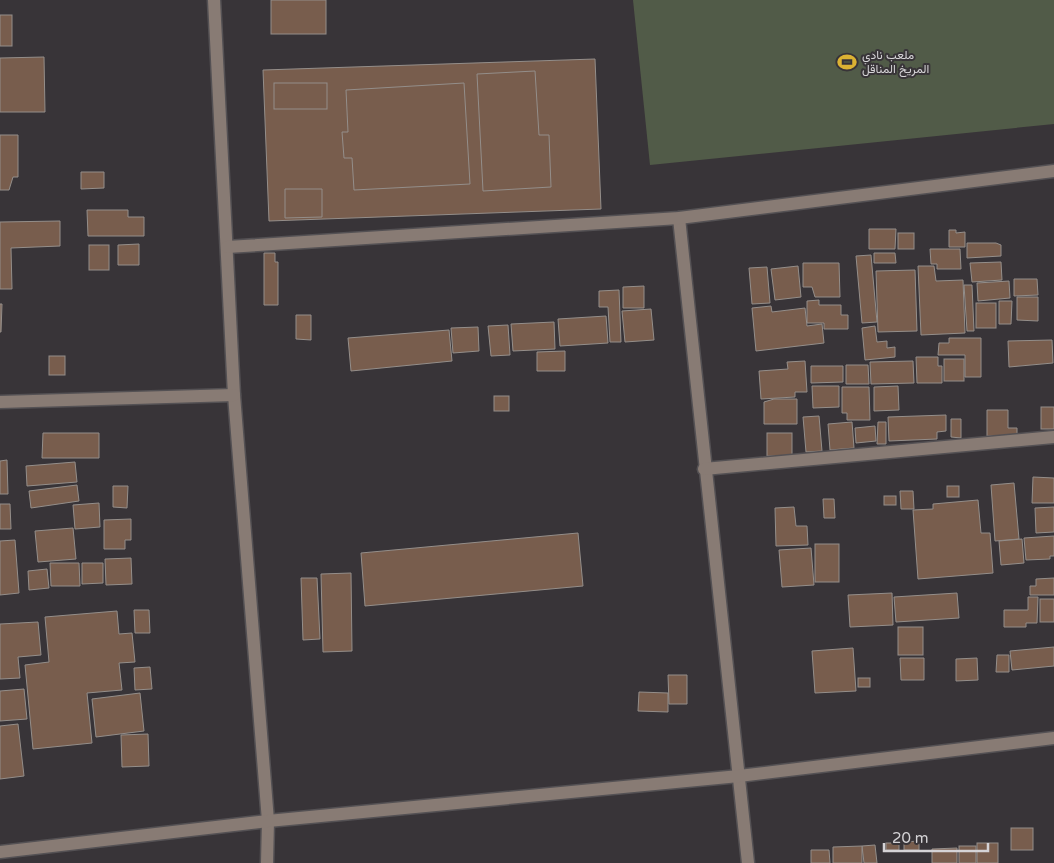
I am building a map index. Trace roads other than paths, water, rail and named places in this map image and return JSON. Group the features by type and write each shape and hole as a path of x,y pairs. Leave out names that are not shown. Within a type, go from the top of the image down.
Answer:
{"street":[{"path":"214,0 234,395 268,822 267,863"},
{"path":"227,247 678,218 1054,171"},
{"path":"678,218 748,863"},
{"path":"0,402 234,395"},
{"path":"704,468 1054,437"},
{"path":"0,852 268,822 739,776 1054,738"}],"place":[{"name":"ملعب نادي المريخ المناقل","path":"847,62"}]}
